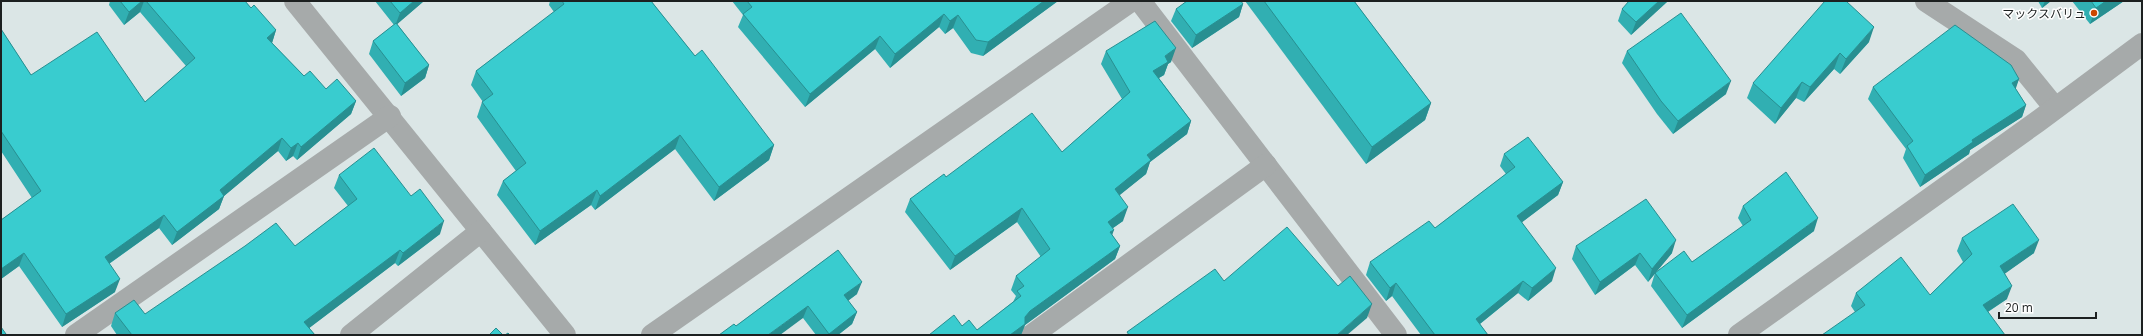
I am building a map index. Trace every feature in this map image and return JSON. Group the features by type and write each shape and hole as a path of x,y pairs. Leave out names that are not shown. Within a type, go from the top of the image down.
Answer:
{"street":[{"path":"295,1 390,116 565,335"},
{"path":"652,335 1131,1"},
{"path":"1140,1 1396,335"},
{"path":"1926,1 2016,60 2055,108"},
{"path":"1738,335 2142,44"},
{"path":"76,335 390,116"},
{"path":"1032,335 1266,165"},
{"path":"351,335 481,231"}],"building":[{"path":"120,1 142,1 129,12"},
{"path":"146,1 245,1 251,8 254,5 276,30 267,38 304,76 310,71 326,89 337,79 356,101 301,147 298,143 291,148 282,138 220,190 224,196 177,232 164,215 105,257 120,279 66,314 24,253 1,269 1,220 41,191 1,131 1,29 31,75 97,32 145,102 195,58"},
{"path":"390,1 414,1 400,13"},
{"path":"562,1 651,1 695,56 702,50 774,145 719,187 680,135 600,196 597,190 540,231 503,181 526,163 482,102 493,94 476,71 564,4"},
{"path":"747,1 1044,1 988,42 976,40 958,15 950,21 944,14 895,54 880,36 810,94 743,14 752,7"},
{"path":"1187,1 1241,1 1243,4 1196,35 1176,9"},
{"path":"1264,1 1354,1 1431,103 1372,147"},
{"path":"1629,1 1659,1 1636,22 1622,9"},
{"path":"1825,1 1846,1 1874,27 1846,59 1840,53 1810,87 1802,82 1781,108 1753,83"},
{"path":"2091,1 2106,1 2096,8"},
{"path":"1681,13 1731,81 1678,121 1661,101 1627,51"},
{"path":"1155,21 1176,48 1165,56 1168,62 1153,71 1191,121 1147,155 1151,160 1115,189 1128,207 1108,222 1114,230 1110,232 1120,246 1030,311 1025,317 1025,324 1010,335 929,335 954,315 962,326 969,320 977,330 1021,296 1017,291 1024,286 1016,276 1050,249 1022,208 955,256 910,199 944,174 946,177 1032,113 1062,152 1130,92 1106,51"},
{"path":"396,23 429,65 405,83 373,41"},
{"path":"1955,25 2011,65 2019,79 2012,83 2026,105 1972,140 1973,142 1925,175 1907,146 1913,141 1873,87"},
{"path":"1528,137 1563,182 1517,216 1556,268 1532,288 1523,281 1476,319 1488,335 1435,335 1396,283 1390,288 1370,262 1429,221 1435,228 1515,167 1504,154"},
{"path":"374,148 411,196 420,189 444,221 403,253 400,250 304,322 315,335 132,335 115,313 134,300 145,314 245,246 276,223 295,246 357,199 339,175"},
{"path":"1786,172 1818,218 1687,315 1655,273 1684,251 1692,262 1751,220 1743,206"},
{"path":"1646,199 1676,240 1652,269 1640,253 1600,282 1576,246"},
{"path":"2013,204 2039,240 2000,266 2012,286 1983,305 2005,335 1822,335 1865,305 1856,293 1901,257 1930,295 1972,254 1962,238"},
{"path":"1287,227 1338,286 1350,276 1372,304 1337,335 1129,335 1127,332 1215,269 1224,281"},
{"path":"838,250 862,282 844,295 857,312 829,334 808,306 768,335 719,335 734,324 736,326"},
{"path":"1,327 6,334 1,335"},
{"path":"496,328 503,335 489,335"}],"place":[{"name":"マックスバリュ","path":"2094,13"}]}
